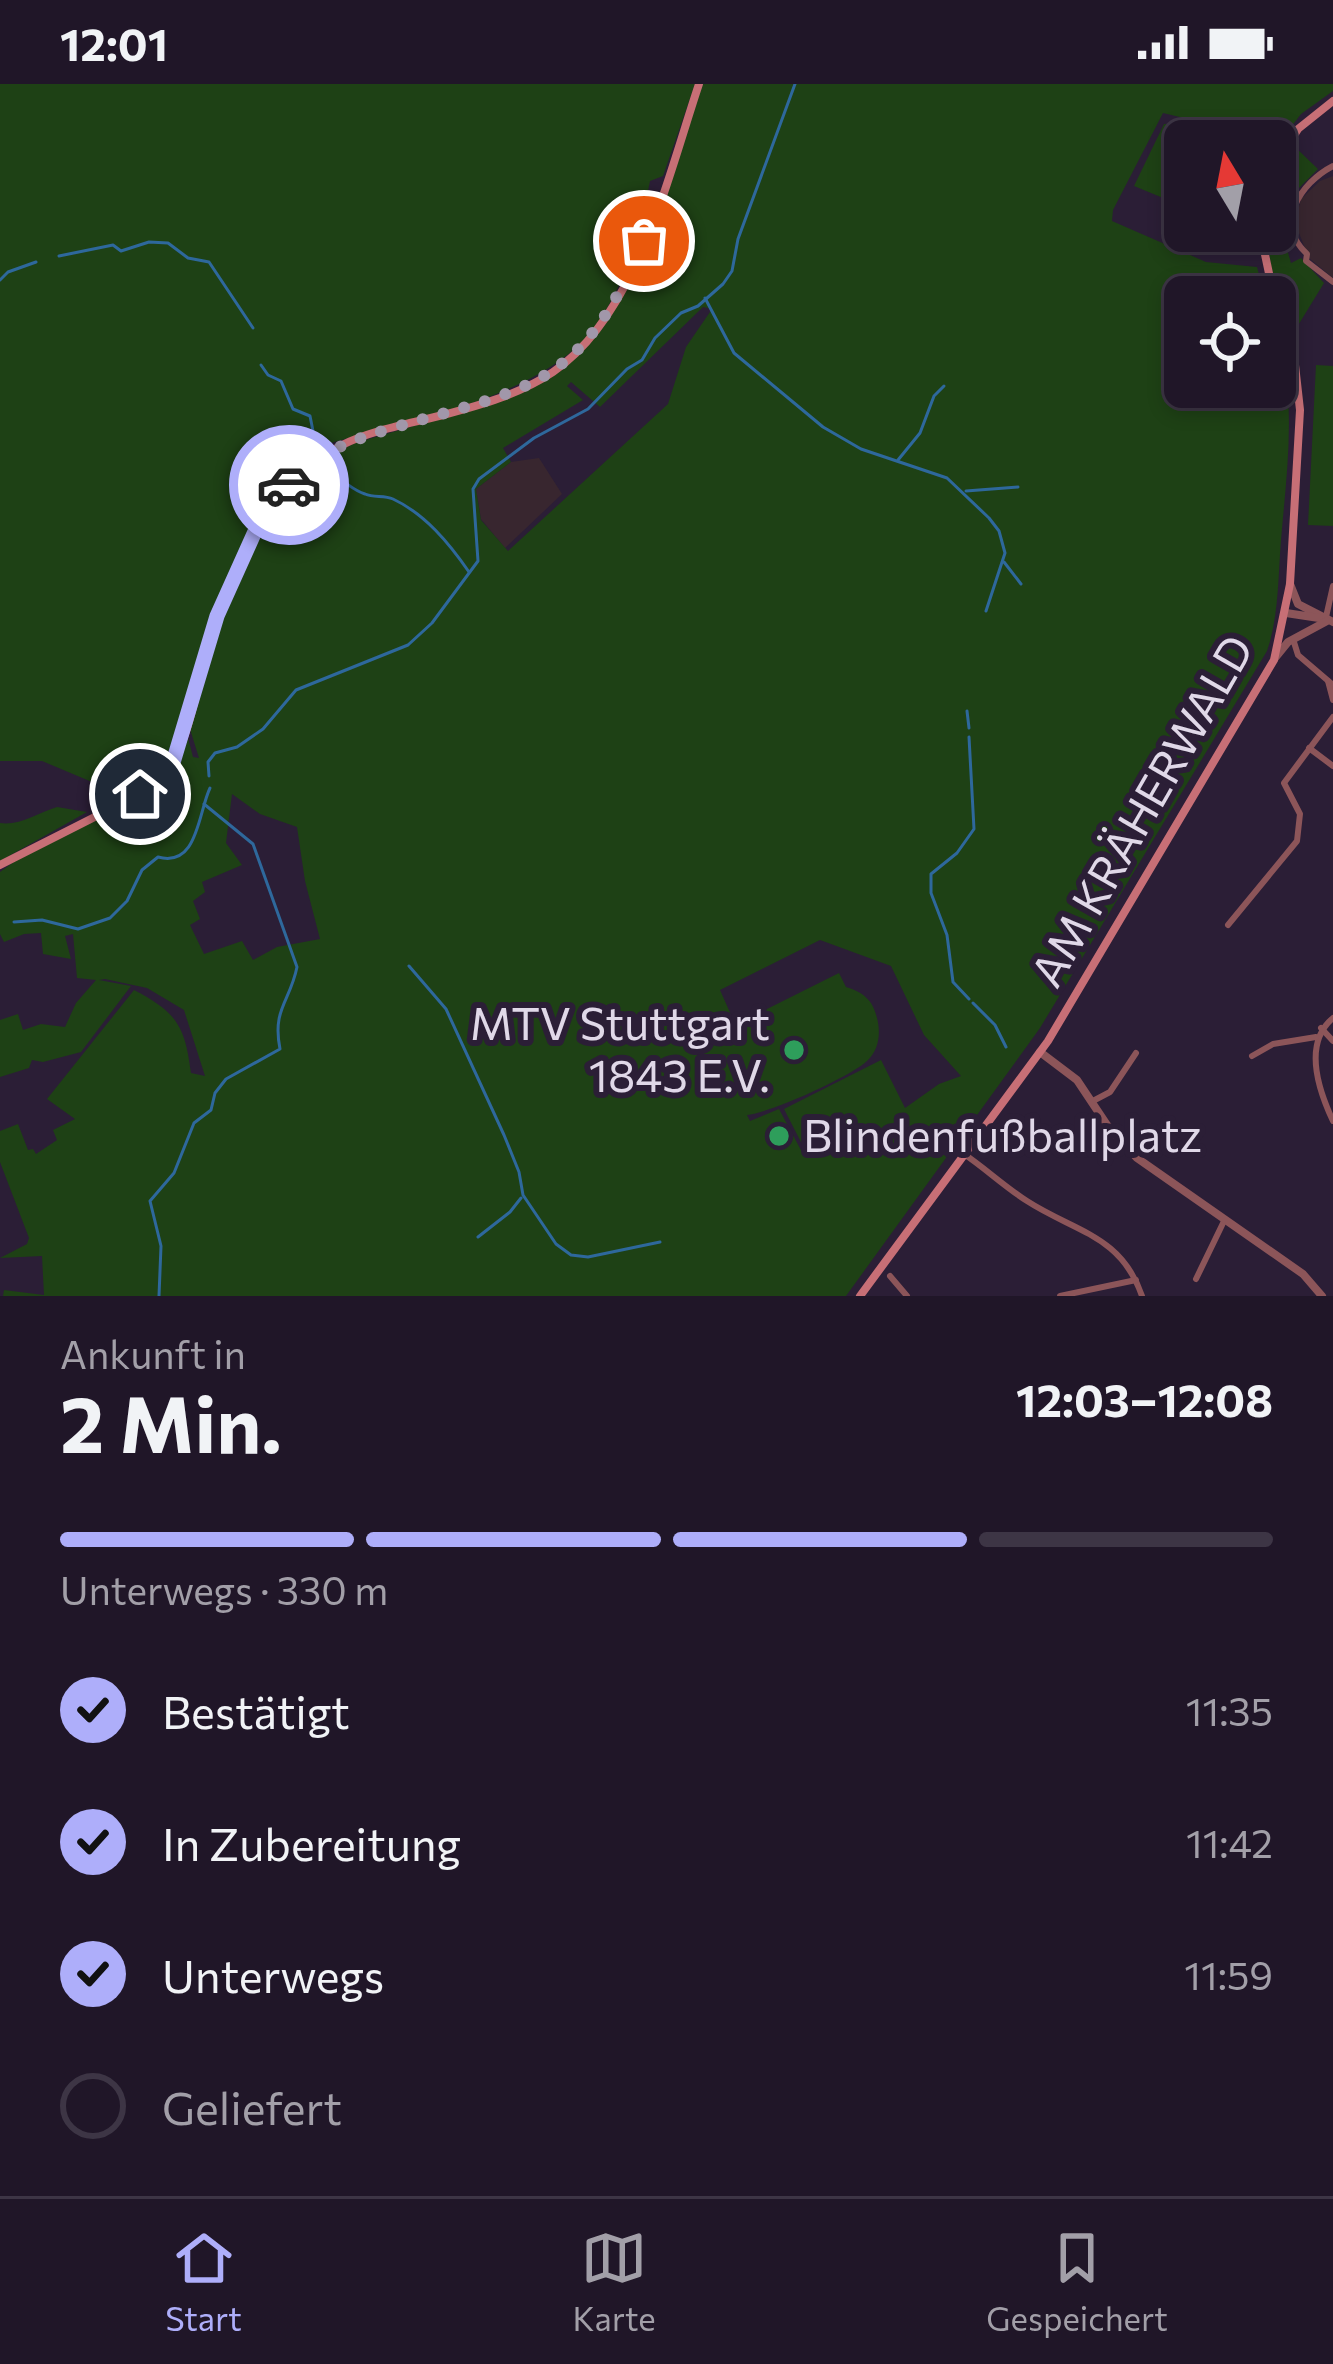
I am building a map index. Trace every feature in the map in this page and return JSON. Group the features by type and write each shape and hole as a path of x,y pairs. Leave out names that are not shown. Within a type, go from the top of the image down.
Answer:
{"main road":[{"path":"0,866 152,788 172,766 217,616 247,547 270,509 308,465 342,444 526,386 556,370 591,338 644,241 698,84"},
{"path":"1296,132 1333,100"},
{"name":"AM KRÄHERWALD","path":"860,1296 1040,1052 1275,658 1290,584 1300,410 1296,374"}],"street":[{"path":"1333,166 1300,193 1292,224 1295,243 1307,254 1306,260 1333,282"},
{"path":"1290,584 1298,604 1327,620"},
{"path":"1327,620 1333,586"},
{"path":"1286,613 1327,620"},
{"path":"1275,658 1293,639 1327,620"},
{"path":"1282,631 1293,639 1298,655 1330,683 1333,700"},
{"path":"1228,925 1297,841 1300,814 1284,783 1333,717"},
{"path":"1309,748 1333,766"},
{"path":"1333,1018 1316,1037 1318,1071 1333,1121"},
{"path":"1321,1028 1333,1041"},
{"path":"1252,1056 1273,1044 1316,1037"},
{"path":"1040,1052 1077,1080 1137,1158 1303,1274 1322,1296"},
{"path":"1091,1102 1110,1092 1136,1053"},
{"path":"964,1154 1026,1200 1110,1245 1142,1296"},
{"path":"1196,1280 1225,1219"},
{"path":"890,1276 907,1296"},
{"path":"1060,1296 1136,1280"}],"shaded area":[{"path":"1333,176 1333,278 1309,258 1296,226 1301,199"},
{"path":"539,458 562,494 505,548 481,519 476,489 511,462"}],"green space":[{"path":"0,84 695,84 663,176 650,181 648,191 655,199 631,259 602,317 580,344 551,366 480,400 331,443 283,489 255,526 210,632 172,751 161,753 111,790 42,761 0,761"},
{"path":"703,84 1333,84 1333,91 1296,121 1192,120 1163,113 1113,210 1112,221 1164,244 1164,252 1257,267 1259,276 1164,276 1164,408 1289,408 1274,624 1267,651 1040,1028 846,1296 3,1296 4,1290 44,1295 42,1256 0,1258 27,1244 29,1238 0,1162 0,1131 18,1124 28,1150 36,1154 57,1140 53,1130 75,1119 47,1099 134,990 169,1013 181,1031 191,1073 205,1076 184,1010 147,988 105,979 99,980 131,986 81,1052 43,1062 32,1060 29,1068 0,1077 0,1020 18,1014 23,1030 41,1024 65,1027 76,1003 96,980 77,978 73,934 65,936 71,959 43,954 41,933 4,942 0,872 22,856 169,782 187,734 193,757 199,758 189,726 216,635 261,528 317,462 355,443 486,405 564,369 607,322 626,289","holes":["703,307 712,309 686,347 668,404 508,551 481,520 476,489 511,462 503,448 583,400 567,386 571,382 600,407","232,794 260,814 297,827 320,939 277,947 253,960 242,941 204,954 190,925 200,919 193,901 205,892 202,882 242,865 226,843","820,940 891,966 924,1035 961,1076 939,1084 905,1108 881,1060 784,1109 802,1152 779,1109 750,1121 747,1115 809,1093 867,1061 879,1035 873,1006 846,987 839,973 723,1031 732,1017 720,990"]},
{"path":"1164,124 1164,198 1134,186"},
{"path":"1296,148 1318,169 1296,194"},
{"path":"1269,252 1288,252 1291,263 1301,258 1324,283 1296,329 1296,276 1274,276"},
{"path":"1316,365 1333,366 1333,526 1308,525"},
{"path":"57,807 87,812 0,861 0,823 21,821"}],"waterway":[{"path":"209,776 208,762 215,753 237,747 263,729 296,690 408,645 432,623 478,561 473,489 479,479 534,438 588,409 642,360 655,338 681,313 698,306 723,284 732,271 738,239 795,84"},
{"path":"59,256 113,245 121,251 149,242 168,243 188,258 209,262 253,328"},
{"path":"0,280 36,262"},
{"path":"705,298 734,353 823,427 861,449 947,478 989,518 999,531 1005,553 986,611"},
{"path":"261,365 281,381 293,409 310,416 315,441"},
{"path":"898,460 920,433 934,396 944,386"},
{"path":"317,446 319,450"},
{"path":"326,466 360,492 393,499 416,513 469,572"},
{"path":"966,491 1018,487"},
{"path":"1004,562 1021,584"},
{"path":"967,711 969,728"},
{"path":"969,737 974,829 957,853 931,874 931,893 947,935 953,982 969,999"},
{"path":"14,922 42,920 78,929 110,918 127,901 142,870 158,857 171,858 189,847 210,788"},
{"path":"159,1296 161,1246 150,1201 174,1173 194,1123 211,1110 215,1093 226,1079 280,1049 280,1015 297,967 253,844 204,804"},
{"path":"409,966 446,1009 504,1135 523,1195 556,1244 571,1255 588,1257 660,1242"},
{"path":"973,1003 995,1025 1006,1047"},
{"path":"478,1237 521,1198"}],"way so far":[{"path":"289,485 332,448 487,402 556,370 597,330 644,241"}],"place":[{"name":"MTV Stuttgart 1843 E.V.","path":"794,1050"},
{"name":"Blindenfußballplatz","path":"779,1136"}],"route":[{"path":"140,794 160,782 172,766 217,616 257,527 289,485"}]}
